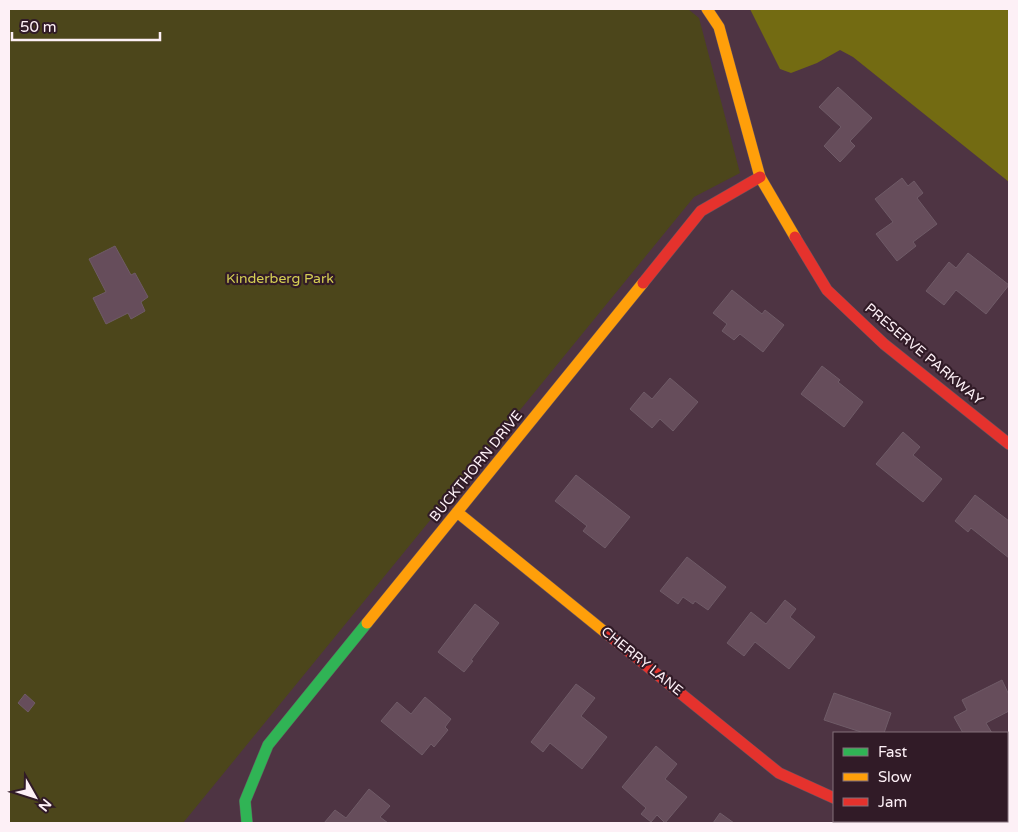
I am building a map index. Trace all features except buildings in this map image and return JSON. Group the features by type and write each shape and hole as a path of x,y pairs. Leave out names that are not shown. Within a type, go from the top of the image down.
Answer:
{"street":[{"name":"PRESERVE PARKWAY","path":"707,9 719,27 760,177 828,290 884,344 1009,444"},
{"name":"BUCKTHORN DRIVE","path":"247,823 245,801 268,745 701,211 760,177"},
{"name":"CHERRY LANE","path":"457,512 780,773 833,798"}],"green space":[{"name":"Kinderberg Park","path":"9,9 688,9 699,18 740,173 694,197 183,823 9,823"}],"shaded area":[{"path":"750,9 1009,9 1009,182 853,57 840,50 817,63 791,73 780,69"}],"traffic: fast":[{"path":"247,823 245,801 268,745 367,623"}],"traffic: slow":[{"path":"707,9 719,27 760,177 795,237"},
{"path":"367,623 643,283"},
{"path":"457,512 606,633"}],"traffic: jam":[{"path":"643,283 701,211 760,177"},
{"path":"795,237 827,290 884,344 1009,444"},
{"path":"606,633 779,773 833,798"}]}
